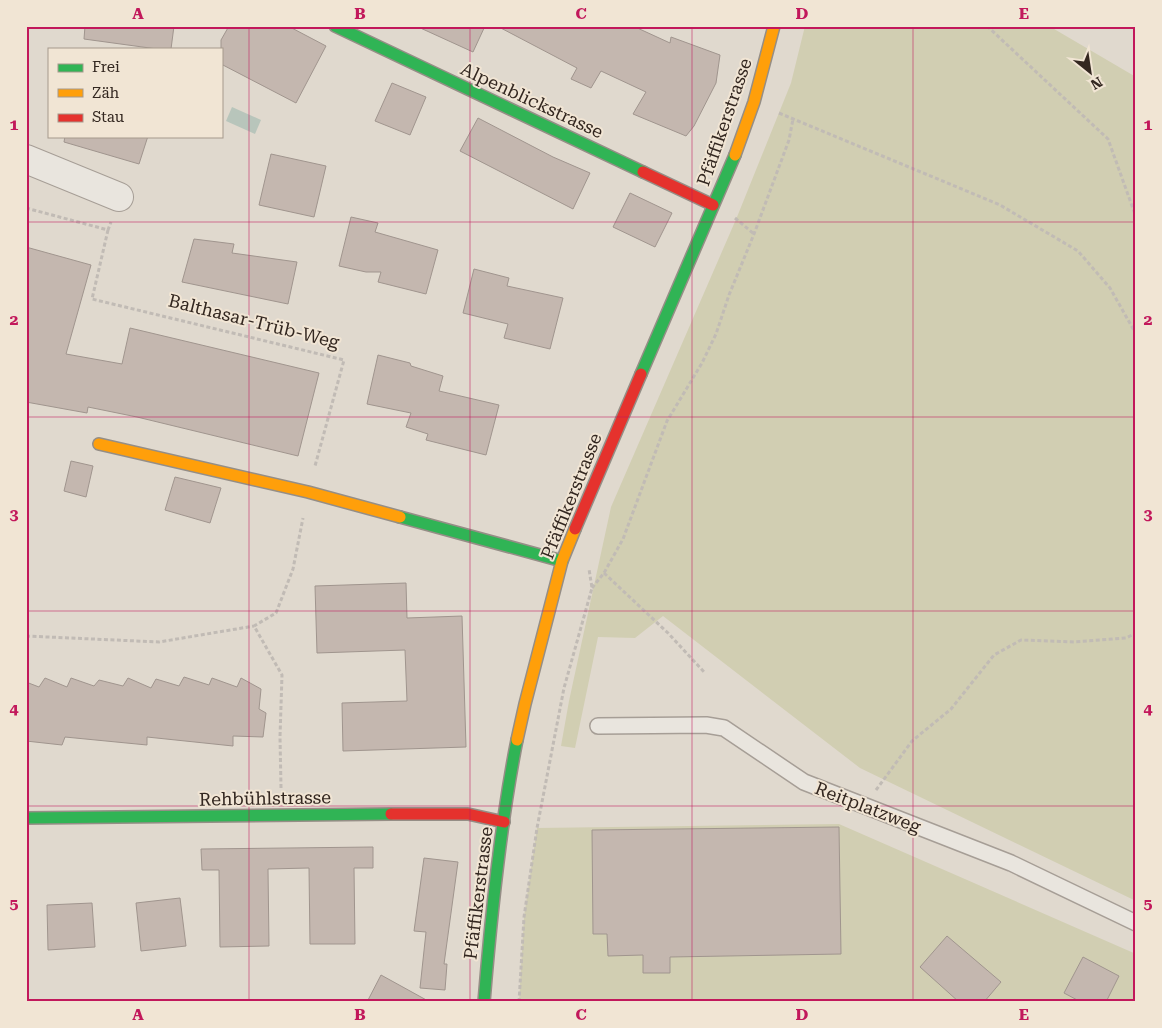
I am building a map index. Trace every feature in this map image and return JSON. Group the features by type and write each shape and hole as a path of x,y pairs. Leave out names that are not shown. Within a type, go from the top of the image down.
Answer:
{"street":[{"name":"Pfäffikerstrasse","path":"484,1002 490,924 512,766 525,704 562,561 735,154 754,102 774,26"},
{"name":"Alpenblickstrasse","path":"344,28 713,205"},
{"path":"26,160 119,198"},
{"path":"99,444 308,492 562,561"},
{"name":"Rehbühlstrasse","path":"26,818 468,814 504,822"}],"lane":[{"name":"Reitplatzweg","path":"598,726 706,725 724,728 804,782 1011,863 1136,922"}],"path":[{"path":"987,26 1108,139 1136,217"},
{"path":"772,110 1000,205 1078,251 1110,288 1136,334"},
{"path":"592,588 604,573 623,539 666,421 702,363 716,334 729,295 789,140 793,119"},
{"name":"Balthasar-Trüb-Weg","path":"119,198 108,230 92,299 344,360 308,492"},
{"path":"26,208 108,230"},
{"path":"731,214 754,234"},
{"path":"26,636 159,642 254,626 276,613 293,569 308,492"},
{"path":"604,573 668,633 704,672"},
{"path":"254,626 282,674 281,792"},
{"path":"868,807 879,785 912,741 951,709 994,655 1022,640 1074,642 1126,638 1136,634"},
{"path":"519,1002 524,916 537,828 564,688"}],"shaded area":[{"path":"805,26 1049,26 1136,77 1136,901 860,768 663,616 635,638 598,637 575,748 561,746 611,507 737,217 791,83"},
{"path":"232,107 261,120 255,134 226,121"},
{"path":"839,824 1136,954 1136,1002 519,1002 524,917 537,828"}],"building":[{"path":"85,26 174,26 171,48 150,48 84,39"},
{"path":"229,26 288,26 326,46 296,103 222,65 221,40"},
{"path":"416,26 485,26 473,52"},
{"path":"497,26 633,26 670,43 671,37 720,55 716,83 694,126 686,136 633,114 646,92 601,71 591,88 571,79 577,68"},
{"path":"392,83 426,97 410,135 375,121"},
{"path":"478,118 553,157 590,173 573,209 460,151"},
{"path":"65,138 147,138 139,164 64,142"},
{"path":"271,154 326,166 314,217 259,205"},
{"path":"630,193 672,213 655,247 613,227"},
{"path":"351,217 378,223 375,232 438,250 426,294 378,282 381,272 366,272 339,266"},
{"path":"194,239 234,244 232,253 297,262 288,304 182,282"},
{"path":"26,247 91,265 66,354 122,364 130,328 319,373 298,456 88,407 87,413 26,402"},
{"path":"474,269 509,278 507,286 563,298 550,349 504,338 508,324 463,313"},
{"path":"378,355 410,363 411,366 443,376 439,391 499,405 486,455 426,440 428,434 406,427 411,413 367,404"},
{"path":"71,461 93,466 86,497 64,491"},
{"path":"175,477 221,488 210,523 165,510"},
{"path":"406,583 407,618 462,616 466,747 343,751 342,703 407,701 405,650 317,653 315,586"},
{"path":"184,677 209,685 212,678 237,687 241,678 261,689 259,709 266,713 263,737 233,736 233,746 147,737 147,745 65,737 62,745 26,741 26,682 39,687 45,678 67,687 71,678 94,686 99,680 123,686 128,678 151,688 156,679 179,686"},
{"path":"839,827 841,954 670,957 670,973 643,973 643,955 608,956 607,934 593,934 592,830"},
{"path":"373,847 373,868 354,868 355,944 310,944 309,868 268,869 269,946 220,947 219,870 202,870 201,849"},
{"path":"424,858 458,862 444,964 447,964 445,990 420,988 426,932 414,931"},
{"path":"180,898 186,946 141,951 136,903"},
{"path":"92,903 95,947 48,950 47,905"},
{"path":"947,936 1001,982 984,1002 959,1002 920,967"},
{"path":"1083,957 1119,976 1106,1002 1081,1002 1064,993"},
{"path":"381,975 430,1002 367,1002"}],"traffic: fast":[{"path":"335,26 643,172"},
{"path":"641,374 735,155"},
{"path":"400,517 562,561"},
{"path":"484,1002 497,871 517,740"},
{"path":"26,818 391,814"}],"traffic: slow":[{"path":"735,155 754,102 774,26"},
{"path":"99,444 308,492 400,517"},
{"path":"517,740 562,561 575,529"}],"traffic: jam":[{"path":"643,172 713,205"},
{"path":"575,529 641,374"},
{"path":"391,814 468,814 504,822"}]}
